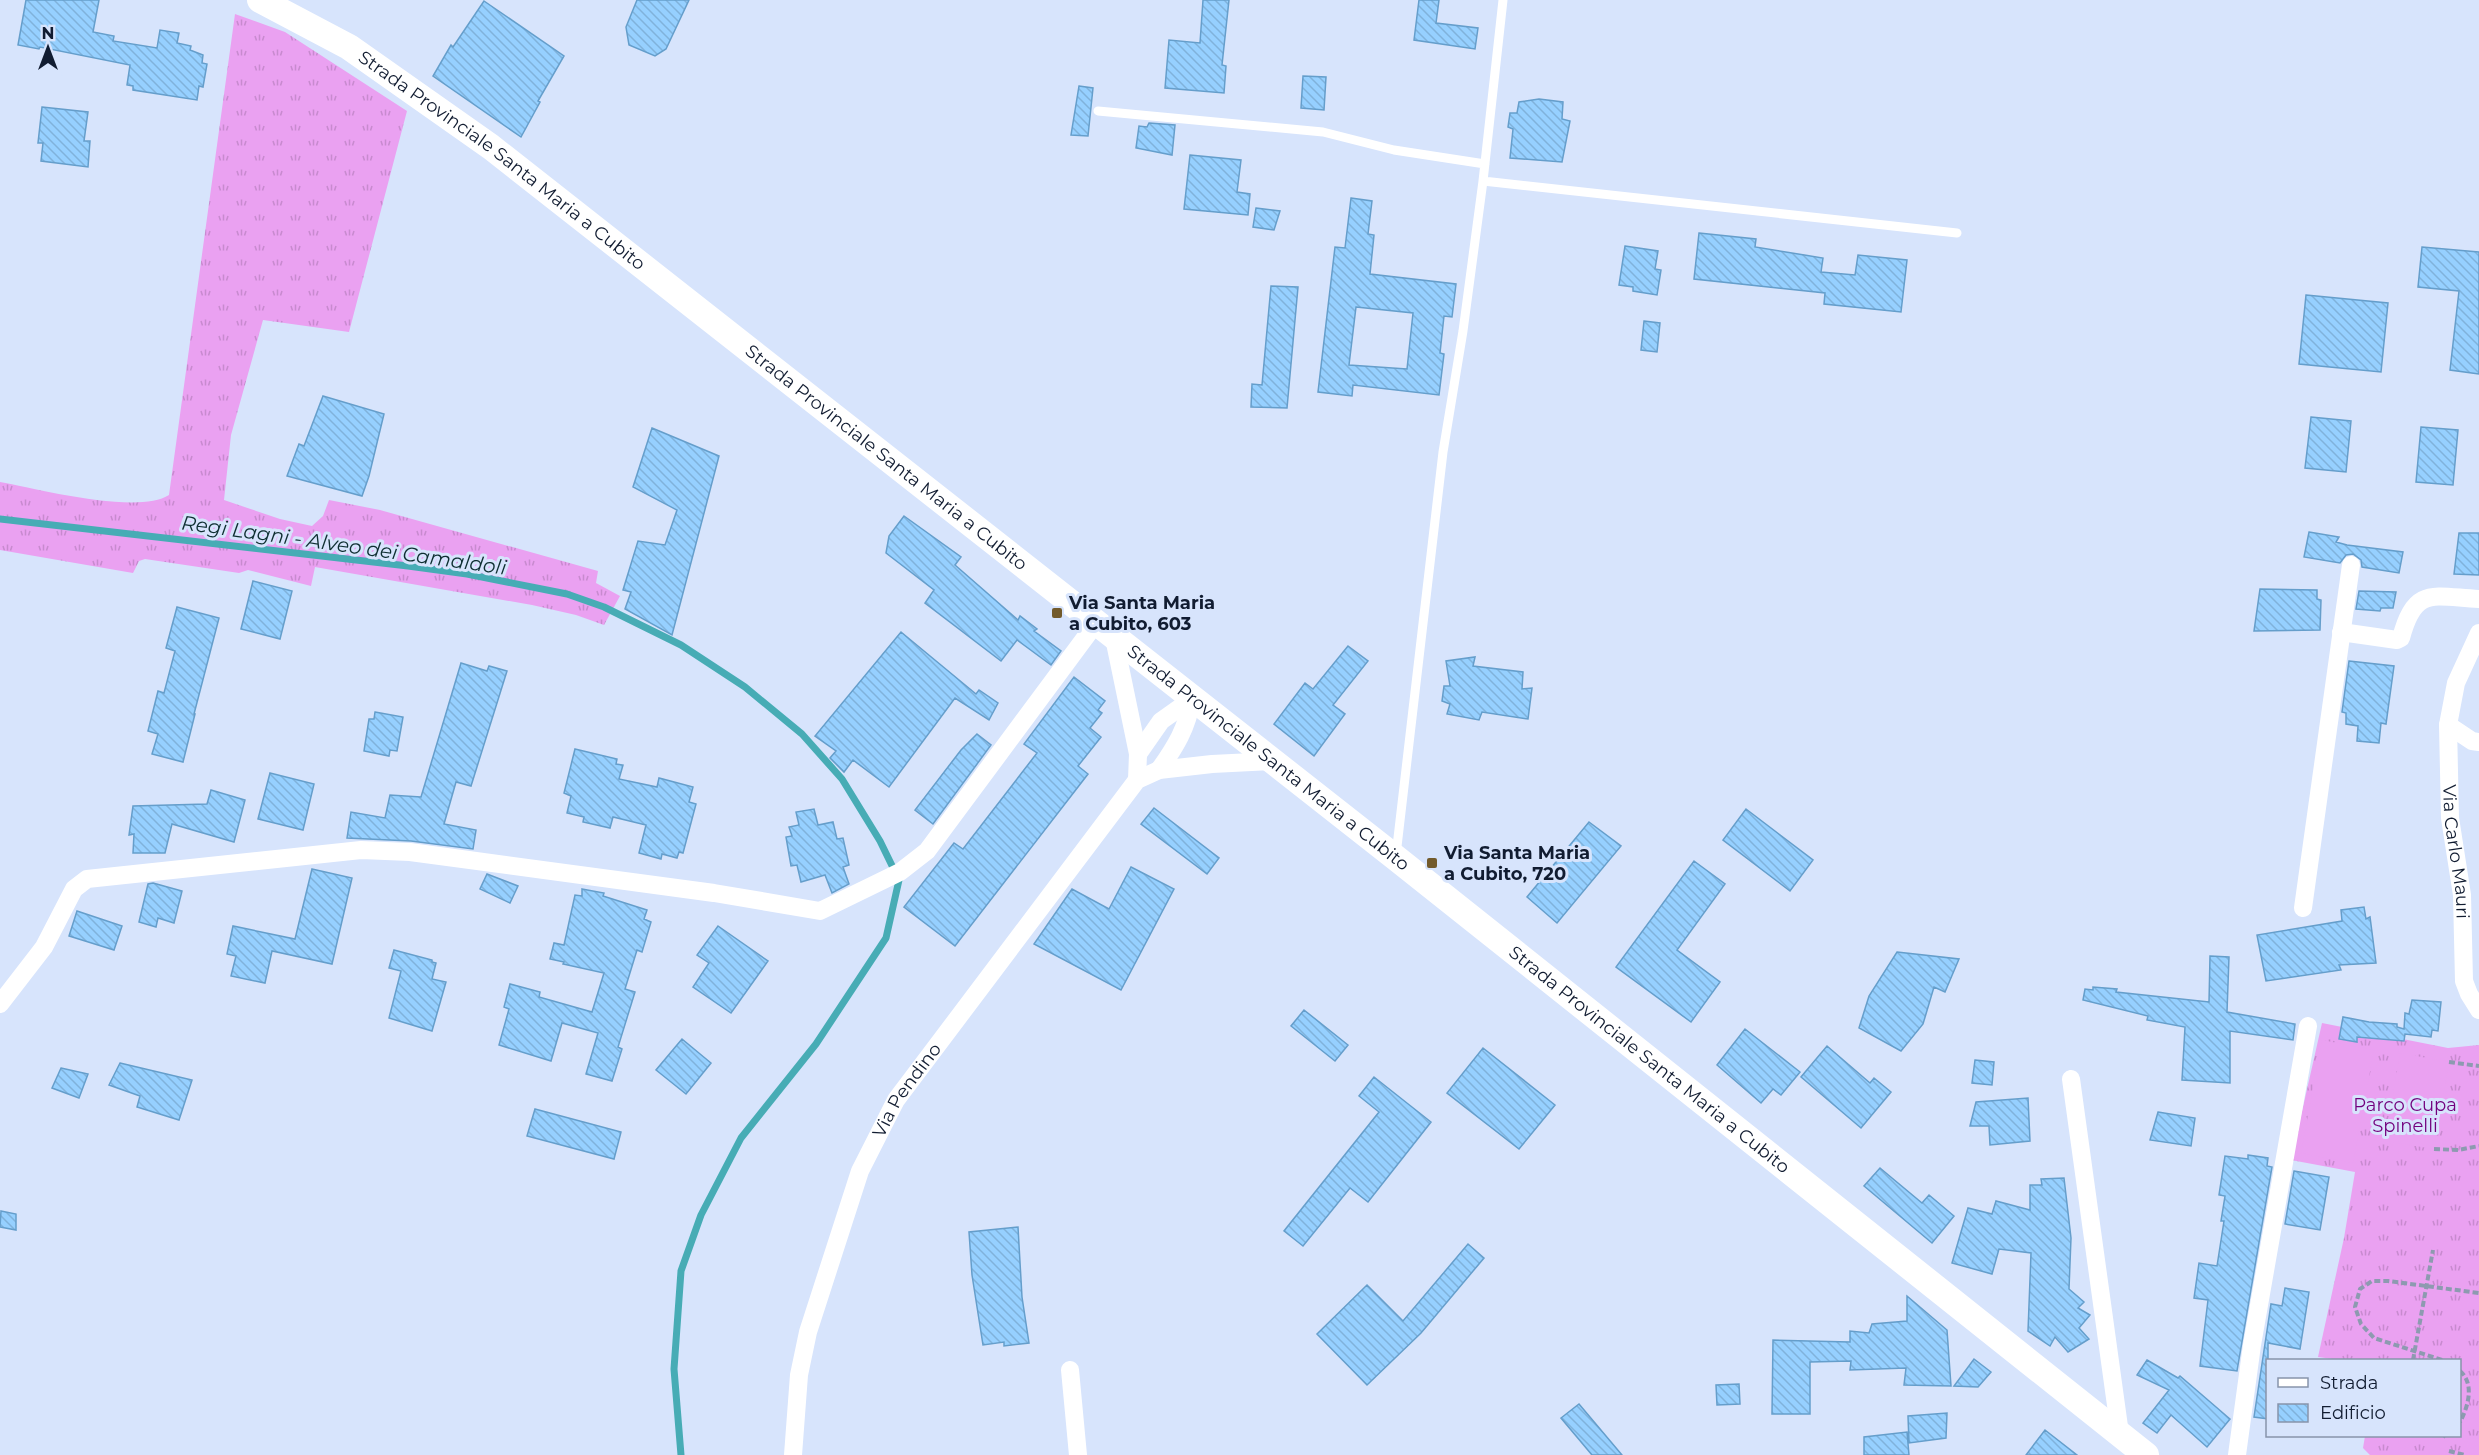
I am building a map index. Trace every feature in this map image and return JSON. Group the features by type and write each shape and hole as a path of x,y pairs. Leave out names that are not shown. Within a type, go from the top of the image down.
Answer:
{"main road":[{"name":"Strada Provinciale Santa Maria a Cubito","path":"260,0 349,47 491,147 1396,858 2146,1455"}],"street":[{"path":"2303,908 2351,565"},
{"path":"2341,633 2397,640 2401,638 2408,615 2422,598 2431,596 2479,599"},
{"path":"1105,630 1138,754 1137,780"},
{"path":"0,1004 44,947 74,889 87,879 361,850 410,852 714,893 820,911 893,875 927,851 1105,630"},
{"name":"Via Carlo Mauri","path":"2479,633 2456,683 2448,724 2450,818 2462,895 2464,981 2479,1010"},
{"path":"1138,754 1161,721 1192,699"},
{"name":"Via Pendino","path":"1159,770 1181,740 1189,720 1192,699"},
{"path":"2448,724 2472,741 2479,742"},
{"name":"Via Pendino","path":"794,1455 799,1375 808,1332 860,1171 896,1100 1137,780 1159,770 1212,764 1273,761"},
{"path":"2237,1455 2252,1345 2308,1026"},
{"path":"2072,1079 2120,1434"},
{"path":"1070,1370 1078,1455"}],"lane":[{"path":"1396,858 1443,452 1463,332 1503,0"},
{"path":"1098,111 1306,130 1394,150 1485,164"},
{"path":"1483,181 1957,233"}],"path":[{"path":"2449,1062 2479,1066"},
{"path":"2434,1149 2458,1150 2479,1146"},
{"path":"2413,1359 2433,1250"},
{"path":"2439,1359 2374,1338 2361,1324 2355,1307 2360,1289 2372,1281 2479,1293"},
{"path":"2461,1372 2469,1390 2467,1410 2461,1420"},
{"path":"2449,1451 2465,1455"}],"green space":[{"path":"235,14 285,32 407,111 349,332 263,320 231,435 224,500 280,519 312,526 323,516 329,500 380,510 598,571 596,583 620,596 604,625 576,615 532,605 315,567 311,586 248,570 239,573 145,559 139,561 133,573 0,550 0,482 112,502 154,500 169,495"},
{"name":"Parco Cupa Spinelli","path":"2322,1023 2448,1048 2479,1045 2479,1455 2370,1455 2363,1448 2365,1437 2461,1437 2461,1359 2318,1357 2344,1238 2355,1172 2291,1160"},
{"path":"2322,1040 2374,1050 2353,1163 2301,1153"},
{"path":"2400,1053 2449,1062 2434,1149 2385,1141"}],"building":[{"path":"26,0 99,0 93,32 114,36 113,41 157,48 160,30 179,33 177,43 191,46 190,50 203,55 202,63 207,64 203,87 199,86 197,100 133,90 133,86 127,85 130,65 40,47 39,49 18,45"},
{"path":"637,0 689,0 666,49 655,56 629,45 626,27"},
{"path":"1203,0 1229,0 1222,65 1226,66 1224,93 1165,88 1169,40 1200,43"},
{"path":"1419,0 1439,0 1436,23 1478,28 1475,49 1414,40"},
{"path":"484,1 564,56 538,101 540,102 521,137 433,76 451,45 453,47"},
{"path":"1303,76 1326,77 1324,110 1301,108"},
{"path":"1079,86 1093,88 1088,136 1071,135"},
{"path":"1539,99 1563,102 1562,119 1570,121 1562,162 1510,158 1513,129 1508,127 1510,113 1517,113 1519,102"},
{"path":"42,107 88,112 84,141 90,141 88,167 41,161 43,143 38,143"},
{"path":"1149,123 1175,125 1172,155 1136,148 1139,126 1147,127"},
{"path":"1190,155 1241,160 1237,192 1250,194 1248,215 1184,209"},
{"path":"1351,198 1372,201 1368,234 1374,235 1370,274 1456,284 1452,317 1444,316 1440,353 1444,354 1439,395 1353,385 1352,396 1318,392 1335,247 1345,248","holes":["1356,307 1413,313 1407,369 1349,365"]},
{"path":"1256,208 1280,211 1274,230 1253,227"},
{"path":"1699,233 1756,239 1755,247 1823,258 1821,272 1855,275 1858,255 1907,260 1901,312 1824,304 1825,293 1694,279"},
{"path":"1625,246 1658,251 1655,269 1661,270 1657,295 1633,291 1633,287 1619,285"},
{"path":"2422,247 2479,252 2479,374 2450,370 2459,291 2418,287"},
{"path":"1271,286 1298,287 1287,408 1251,407 1252,384 1262,385"},
{"path":"2306,295 2388,303 2381,372 2299,364"},
{"path":"1644,321 1660,323 1657,352 1641,350"},
{"path":"323,396 384,414 362,496 287,476 299,444 304,446"},
{"path":"2311,417 2351,421 2346,472 2305,468"},
{"path":"2421,427 2458,430 2453,485 2416,482"},
{"path":"652,428 719,456 672,635 625,609 631,592 623,590 638,541 665,545 677,510 633,487"},
{"path":"904,516 961,557 955,565 1018,620 1020,616 1037,629 1034,631 1061,651 1051,665 1017,640 1001,661 925,603 934,590 886,553 889,536"},
{"path":"2309,532 2339,537 2336,542 2347,545 2403,552 2399,573 2362,567 2361,560 2353,554 2346,555 2340,563 2304,557"},
{"path":"2459,533 2479,533 2479,575 2454,574"},
{"path":"253,581 292,591 280,639 241,629"},
{"path":"2260,589 2317,590 2317,599 2321,600 2320,630 2254,631"},
{"path":"2359,591 2396,592 2393,608 2381,608 2380,611 2356,609"},
{"path":"177,607 219,618 183,762 152,754 158,734 148,731 158,691 164,693 175,651 166,648"},
{"path":"901,632 976,694 979,690 998,703 989,720 955,698 889,787 853,760 844,772 830,758 836,751 815,736"},
{"path":"1348,646 1368,661 1333,705 1345,714 1314,756 1274,724 1305,683 1313,689"},
{"path":"1475,657 1473,666 1523,672 1522,689 1532,688 1528,719 1482,712 1479,720 1447,714 1450,704 1442,701 1444,686 1450,686 1446,661"},
{"path":"2349,661 2394,666 2386,724 2381,723 2379,743 2357,741 2358,726 2346,724 2346,713 2342,712"},
{"path":"461,663 487,671 489,666 507,671 471,786 456,782 444,824 476,830 473,849 411,841 347,838 351,812 385,818 390,795 421,797"},
{"path":"1074,677 1105,701 1098,710 1102,713 1090,728 1101,737 1078,766 1088,774 955,946 904,907 954,843 963,849 1037,753 1024,744"},
{"path":"375,712 403,717 397,751 390,750 389,756 364,751 369,719 374,719"},
{"path":"977,734 991,745 933,824 915,810 961,750"},
{"path":"575,749 617,759 616,764 623,765 619,779 657,787 659,778 693,787 689,802 696,804 683,853 679,852 677,858 662,854 661,859 639,853 646,825 613,817 610,828 583,822 584,817 567,813 571,796 564,793"},
{"path":"270,773 314,784 303,830 258,819"},
{"path":"211,790 245,800 234,842 172,824 165,853 133,853 134,834 129,835 133,806 207,804"},
{"path":"1154,808 1219,858 1207,874 1141,824"},
{"path":"814,809 818,825 833,822 837,839 843,838 849,865 843,867 849,884 832,893 825,875 801,882 797,865 791,866 786,837 792,836 789,827 799,825 796,812"},
{"path":"1746,809 1813,860 1790,891 1723,840"},
{"path":"1589,822 1621,846 1557,923 1527,897"},
{"path":"1694,861 1725,884 1677,950 1720,982 1691,1022 1616,967"},
{"path":"1131,867 1174,889 1121,990 1034,944 1072,889 1109,909"},
{"path":"312,869 352,878 332,964 272,951 265,983 231,976 236,956 227,954 233,926 295,939"},
{"path":"487,874 518,886 510,903 480,889"},
{"path":"153,883 182,891 174,923 158,918 156,927 139,922 148,884"},
{"path":"582,889 604,893 603,896 647,910 644,919 651,922 642,952 637,950 625,989 635,992 618,1047 622,1049 612,1081 586,1074 598,1033 562,1023 551,1061 499,1045 509,1009 504,1007 510,984 540,992 539,997 592,1012 604,973 550,959 554,943 564,945 575,895 582,896"},
{"path":"2364,907 2366,919 2370,917 2376,963 2339,965 2341,970 2266,981 2257,935 2342,921 2341,910"},
{"path":"77,911 122,926 114,950 69,936"},
{"path":"718,926 768,961 731,1013 693,987 709,963 697,955"},
{"path":"394,950 432,960 436,963 432,979 446,982 432,1031 389,1018 401,971 389,968"},
{"path":"1897,952 1959,959 1945,992 1934,987 1923,1024 1901,1051 1859,1028 1869,996"},
{"path":"2210,956 2229,957 2227,1012 2295,1024 2293,1040 2230,1031 2230,1083 2182,1080 2185,1027 2147,1020 2148,1016 2083,1000 2085,989 2093,990 2093,987 2117,989 2116,992 2209,1002"},
{"path":"2412,1000 2441,1002 2438,1031 2432,1030 2431,1037 2405,1034 2404,1041 2357,1037 2357,1042 2339,1039 2343,1017 2397,1024 2397,1027 2404,1029 2405,1013 2409,1014"},
{"path":"1304,1010 1348,1045 1335,1061 1291,1026"},
{"path":"1745,1029 1800,1072 1781,1095 1773,1089 1761,1103 1717,1065"},
{"path":"682,1039 711,1063 686,1094 656,1070"},
{"path":"1827,1046 1870,1083 1874,1078 1891,1092 1861,1128 1801,1077"},
{"path":"1483,1048 1555,1105 1519,1149 1447,1093"},
{"path":"1975,1060 1994,1062 1992,1085 1972,1083"},
{"path":"120,1063 192,1080 179,1120 137,1107 140,1096 109,1085"},
{"path":"61,1068 88,1074 79,1098 52,1088"},
{"path":"1374,1077 1431,1122 1368,1202 1350,1188 1303,1246 1284,1231 1379,1112 1359,1096"},
{"path":"2028,1098 2030,1141 1990,1145 1989,1126 1970,1126 1976,1102"},
{"path":"535,1109 621,1132 614,1159 527,1136"},
{"path":"2158,1112 2195,1118 2191,1146 2150,1140"},
{"path":"2248,1155 2268,1158 2267,1166 2272,1167 2237,1371 2200,1366 2208,1300 2194,1298 2199,1263 2217,1266 2224,1221 2221,1221 2225,1196 2219,1195 2225,1156 2248,1159"},
{"path":"1880,1168 1922,1203 1929,1195 1954,1216 1932,1243 1864,1186"},
{"path":"2294,1171 2329,1177 2320,1230 2285,1224"},
{"path":"2064,1178 2071,1238 2069,1289 2084,1302 2078,1308 2090,1315 2079,1328 2089,1339 2068,1352 2055,1337 2050,1346 2028,1331 2031,1253 1999,1249 1992,1274 1952,1263 1968,1208 1992,1214 1996,1201 2030,1210 2030,1185 2042,1185 2041,1179"},
{"path":"1,1211 16,1214 16,1230 0,1227"},
{"path":"1018,1227 1022,1297 1029,1343 1004,1346 1004,1342 983,1345 972,1275 969,1232"},
{"path":"1468,1244 1484,1258 1421,1333 1367,1385 1317,1334 1367,1285 1403,1321"},
{"path":"2285,1288 2309,1292 2300,1349 2268,1343 2266,1419 2254,1417 2271,1304 2282,1306"},
{"path":"1907,1296 1947,1330 1951,1386 1904,1385 1906,1368 1850,1370 1851,1361 1810,1362 1810,1414 1772,1414 1773,1340 1850,1342 1850,1331 1869,1333 1872,1324 1907,1321"},
{"path":"1974,1359 1991,1372 1978,1387 1954,1386"},
{"path":"2147,1360 2178,1378 2180,1376 2230,1419 2207,1447 2171,1415 2157,1433 2143,1423 2169,1390 2137,1375"},
{"path":"1739,1384 1740,1404 1717,1405 1716,1385"},
{"path":"1579,1404 1622,1455 1592,1455 1561,1418"},
{"path":"1947,1413 1946,1438 1909,1443 1908,1416"},
{"path":"2045,1430 2077,1455 2026,1455"},
{"path":"1907,1432 1909,1455 1864,1455 1864,1437"}],"waterway":[{"name":"Regi Lagni - Alveo dei Camaldoli","path":"0,519 408,566 467,574 567,594 604,607 681,645 745,687 802,734 842,779 880,841 899,880 886,938 816,1044 741,1138 701,1215 681,1271 674,1369 681,1455"}],"place":[{"name":"Via Santa Maria a Cubito, 603","path":"1057,613"},
{"name":"Via Santa Maria a Cubito, 720","path":"1432,863"}]}
